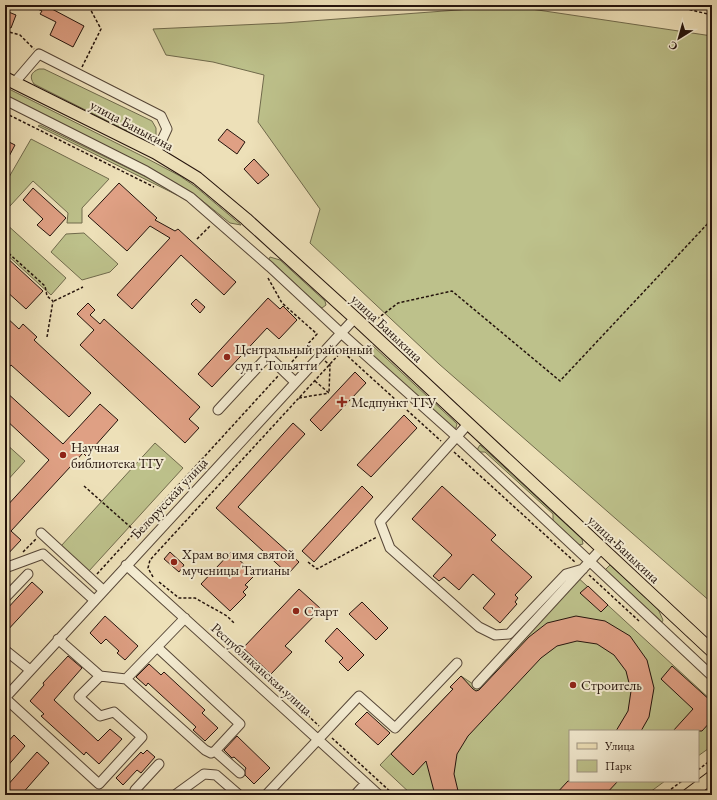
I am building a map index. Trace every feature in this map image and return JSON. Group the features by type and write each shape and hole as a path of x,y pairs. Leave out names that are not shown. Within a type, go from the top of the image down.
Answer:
{"main road":[{"name":"улица Баныкина","path":"10,80 156,153 197,178 246,219 366,328 712,651"},
{"path":"688,795 712,777"}],"street":[{"path":"10,80 40,54 161,116 168,129 156,153"},
{"path":"5,100 146,171 190,197 265,262 341,333 457,437 590,562 709,679"},
{"name":"Белорусская улица","path":"5,698 355,318"},
{"path":"218,410 268,356 295,382"},
{"path":"468,424 380,522 390,548 480,627 495,635 509,634 566,574 583,569"},
{"path":"41,533 103,590"},
{"path":"477,684 602,548"},
{"path":"5,568 43,554 94,600"},
{"name":"Республиканская улица","path":"126,565 379,795"},
{"path":"5,598 28,574"},
{"path":"126,679 185,618"},
{"path":"58,639 100,676 126,679 205,750 211,753 215,751 240,724 157,647"},
{"path":"5,650 30,670"},
{"path":"266,795 359,696 395,728 457,663"},
{"path":"5,698 99,784 142,737 114,712 100,716 79,697 100,676"},
{"path":"215,751 240,773"},
{"path":"136,795 135,790 159,764"},
{"path":"175,795 204,774 216,775 239,795"},
{"path":"355,795 366,783"}],"path":[{"path":"79,74 101,29 88,5"},
{"path":"670,5 712,15"},
{"path":"5,31 20,35 40,54"},
{"path":"5,113 155,187"},
{"path":"366,328 398,303 452,291 560,381 712,219"},
{"path":"197,239 210,225"},
{"path":"5,250 45,286 47,296 53,301"},
{"path":"92,580 317,334 282,303 265,272"},
{"path":"53,301 83,287"},
{"path":"47,337 53,301"},
{"path":"153,577 148,568 150,560 342,351 642,623"},
{"path":"328,393 330,365"},
{"path":"315,381 328,393"},
{"path":"298,399 328,393"},
{"path":"84,486 136,532"},
{"path":"308,562 317,569 384,533"},
{"path":"158,582 179,598 195,598 227,616 235,624"},
{"path":"224,636 394,795"},
{"path":"709,679 712,687"},
{"path":"699,769 712,759"},
{"path":"663,795 681,782"}],"green space":[{"path":"511,6 712,36 712,603 439,364 310,243 320,209 258,122 264,75 213,62 166,55 153,29 284,23"},
{"path":"39,69 44,69 152,121 156,128 156,141 154,143 147,141 34,84 31,77 34,72"},
{"path":"5,87 180,176 196,187 241,225 230,223 194,194 142,164 5,96"},
{"path":"40,125 172,190 177,195 38,126"},
{"path":"31,139 109,179 82,208 82,223 67,223 68,213 33,181 10,206 5,202 5,184"},
{"path":"5,223 66,278 51,295 5,253"},
{"path":"84,233 118,264 110,272 82,280 51,252 66,234"},
{"path":"270,257 280,260 325,301 326,305 322,308 319,306 269,259"},
{"path":"369,345 373,346 455,422 457,424 456,428 454,429 368,351 367,347"},
{"path":"5,443 25,461 5,483"},
{"path":"155,443 183,468 89,571 61,546"},
{"path":"480,445 582,539 583,544 577,544 553,522 553,514 485,452 477,452"},
{"path":"610,565 658,609 663,620 662,622 605,570"},
{"name":"Строитель","path":"574,574 712,701 712,746 699,755 699,730 569,730 569,782 664,782 646,795 412,795 380,765 453,689 450,687 461,676 473,684"}],"building":[{"path":"29,5 47,5 84,26 73,47 50,35 56,22 40,14 42,11"},
{"path":"6,11 16,15 11,28 5,26"},
{"path":"227,129 245,142 237,154 218,140"},
{"path":"5,140 15,145 5,164"},
{"path":"254,159 269,175 258,184 244,169"},
{"path":"119,183 157,218 155,220 175,231 178,229 236,282 224,295 181,255 132,309 117,295 170,238 150,226 127,251 88,216"},
{"path":"33,188 66,218 50,236 37,225 43,219 23,200"},
{"path":"5,256 43,291 26,309 5,290"},
{"name":"Центральный районный суд г. Тольятти","path":"268,298 280,309 283,306 297,320 279,339 267,328 212,387 198,374"},
{"path":"196,299 205,307 200,313 191,304"},
{"path":"88,303 95,310 90,315 100,324 104,319 200,407 189,419 199,428 185,443 80,345 94,330 77,314"},
{"path":"5,316 19,329 23,324 37,337 34,340 91,393 69,417 11,365 5,372"},
{"path":"355,372 366,383 321,431 310,420"},
{"path":"5,391 63,444 100,404 118,420 86,456 83,453 11,531 21,540 5,557 5,508 49,460 5,419"},
{"path":"404,415 417,428 371,477 357,465"},
{"path":"293,423 305,434 238,507 299,562 288,574 216,508"},
{"path":"362,486 373,497 314,562 302,551"},
{"path":"442,486 496,535 491,540 532,577 515,595 518,598 515,602 517,604 500,623 483,608 495,594 473,574 459,590 444,577 439,581 433,576 452,555 412,519"},
{"name":"Храм во имя святой мученицы Татианы","path":"170,552 184,565 179,572 164,559"},
{"path":"231,552 255,575 245,585 248,587 243,592 246,595 230,611 201,584"},
{"path":"32,582 43,592 5,633 5,611"},
{"path":"588,586 608,605 601,612 580,593"},
{"path":"299,589 321,609 285,646 292,652 271,674 243,648"},
{"path":"362,602 388,628 376,640 349,614"},
{"path":"105,616 138,646 125,660 117,653 119,651 106,639 101,644 90,633"},
{"path":"576,616 605,621 630,636 647,660 654,688 649,717 642,730 617,730 628,711 631,691 626,671 614,655 597,644 577,641 557,646 541,658 468,736 457,754 454,774 459,795 435,795 426,761 413,775 391,754 453,689 450,687 461,676 473,689 476,691 479,690 529,637 547,623"},
{"path":"337,628 364,655 348,671 339,662 343,658 325,641"},
{"path":"68,656 82,668 54,700 98,741 110,729 122,739 99,764 86,752 84,755 41,716 44,714 30,701 44,685 43,683"},
{"path":"149,664 161,675 164,672 205,710 202,713 218,728 205,741 193,730 196,727 148,683 146,686 136,677"},
{"path":"672,666 712,702 712,720 702,731 674,730 693,709 661,679"},
{"path":"367,712 390,733 378,745 355,724"},
{"path":"14,735 25,746 5,769 5,745"},
{"path":"237,736 270,768 254,784 245,775 246,768 224,750"},
{"path":"147,750 155,757 141,773 137,770 123,785 116,778 141,752 143,754"},
{"path":"37,752 49,763 21,795 15,795 6,787"},
{"path":"568,781 617,782 605,795 555,795"}],"place":[{"name":"Центральный районный суд г. Тольятти","path":"227,357"},
{"name":"Медпункт ТГУ","path":"342,402"},
{"name":"Научная библиотека ТГУ","path":"63,455"},
{"name":"Храм во имя святой мученицы Татианы","path":"174,562"},
{"name":"Старт","path":"296,611"},
{"name":"Строитель","path":"573,685"}]}
